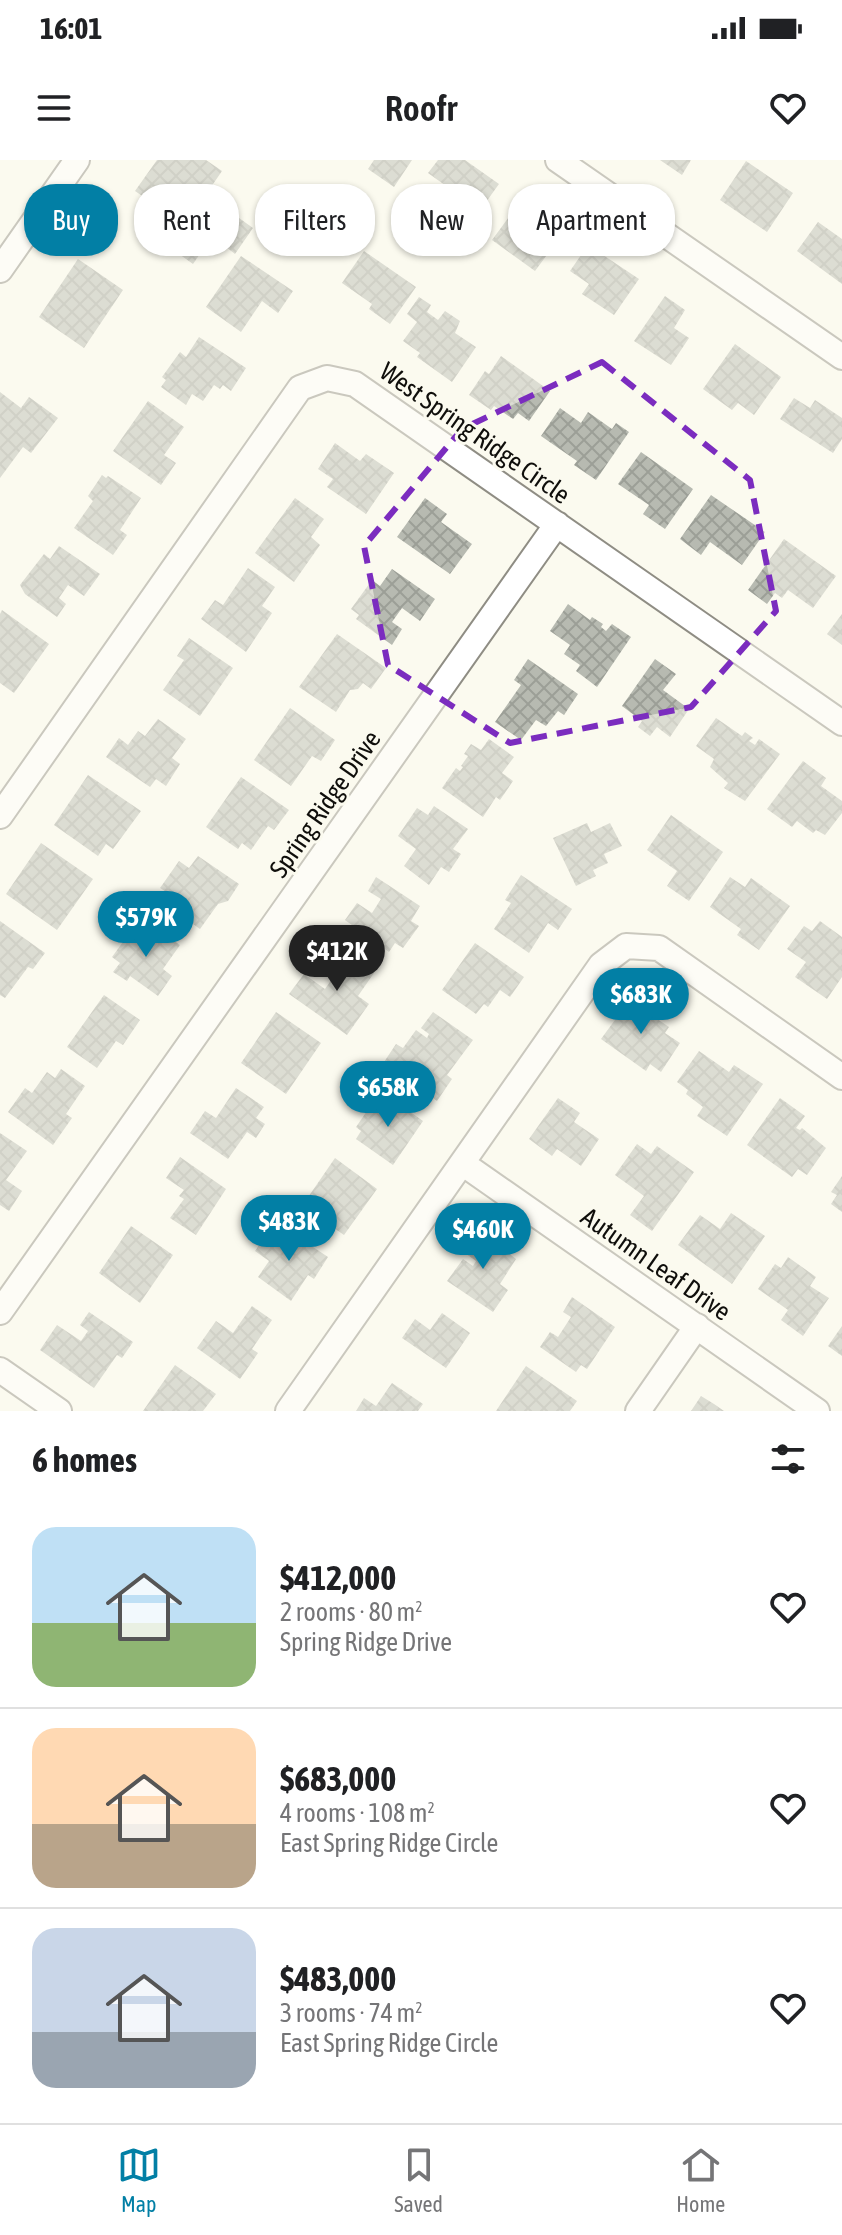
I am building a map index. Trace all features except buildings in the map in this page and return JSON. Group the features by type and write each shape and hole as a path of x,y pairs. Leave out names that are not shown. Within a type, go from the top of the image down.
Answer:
{"street":[{"path":"0,270 77,160"},
{"path":"558,160 842,357"},
{"name":"West Spring Ridge Circle","path":"0,816 300,388 327,378 355,384 842,723"},
{"name":"Spring Ridge Drive","path":"0,1312 557,524"},
{"path":"288,1411 601,965 626,946 659,948 842,1077"},
{"name":"Autumn Leaf Drive","path":"462,1163 817,1411"},
{"path":"638,1411 697,1326"},
{"path":"0,1370 59,1411"}],"highlighted area":[{"path":"602,362 750,480 776,611 691,707 510,743 388,665 364,546 462,429"}]}
